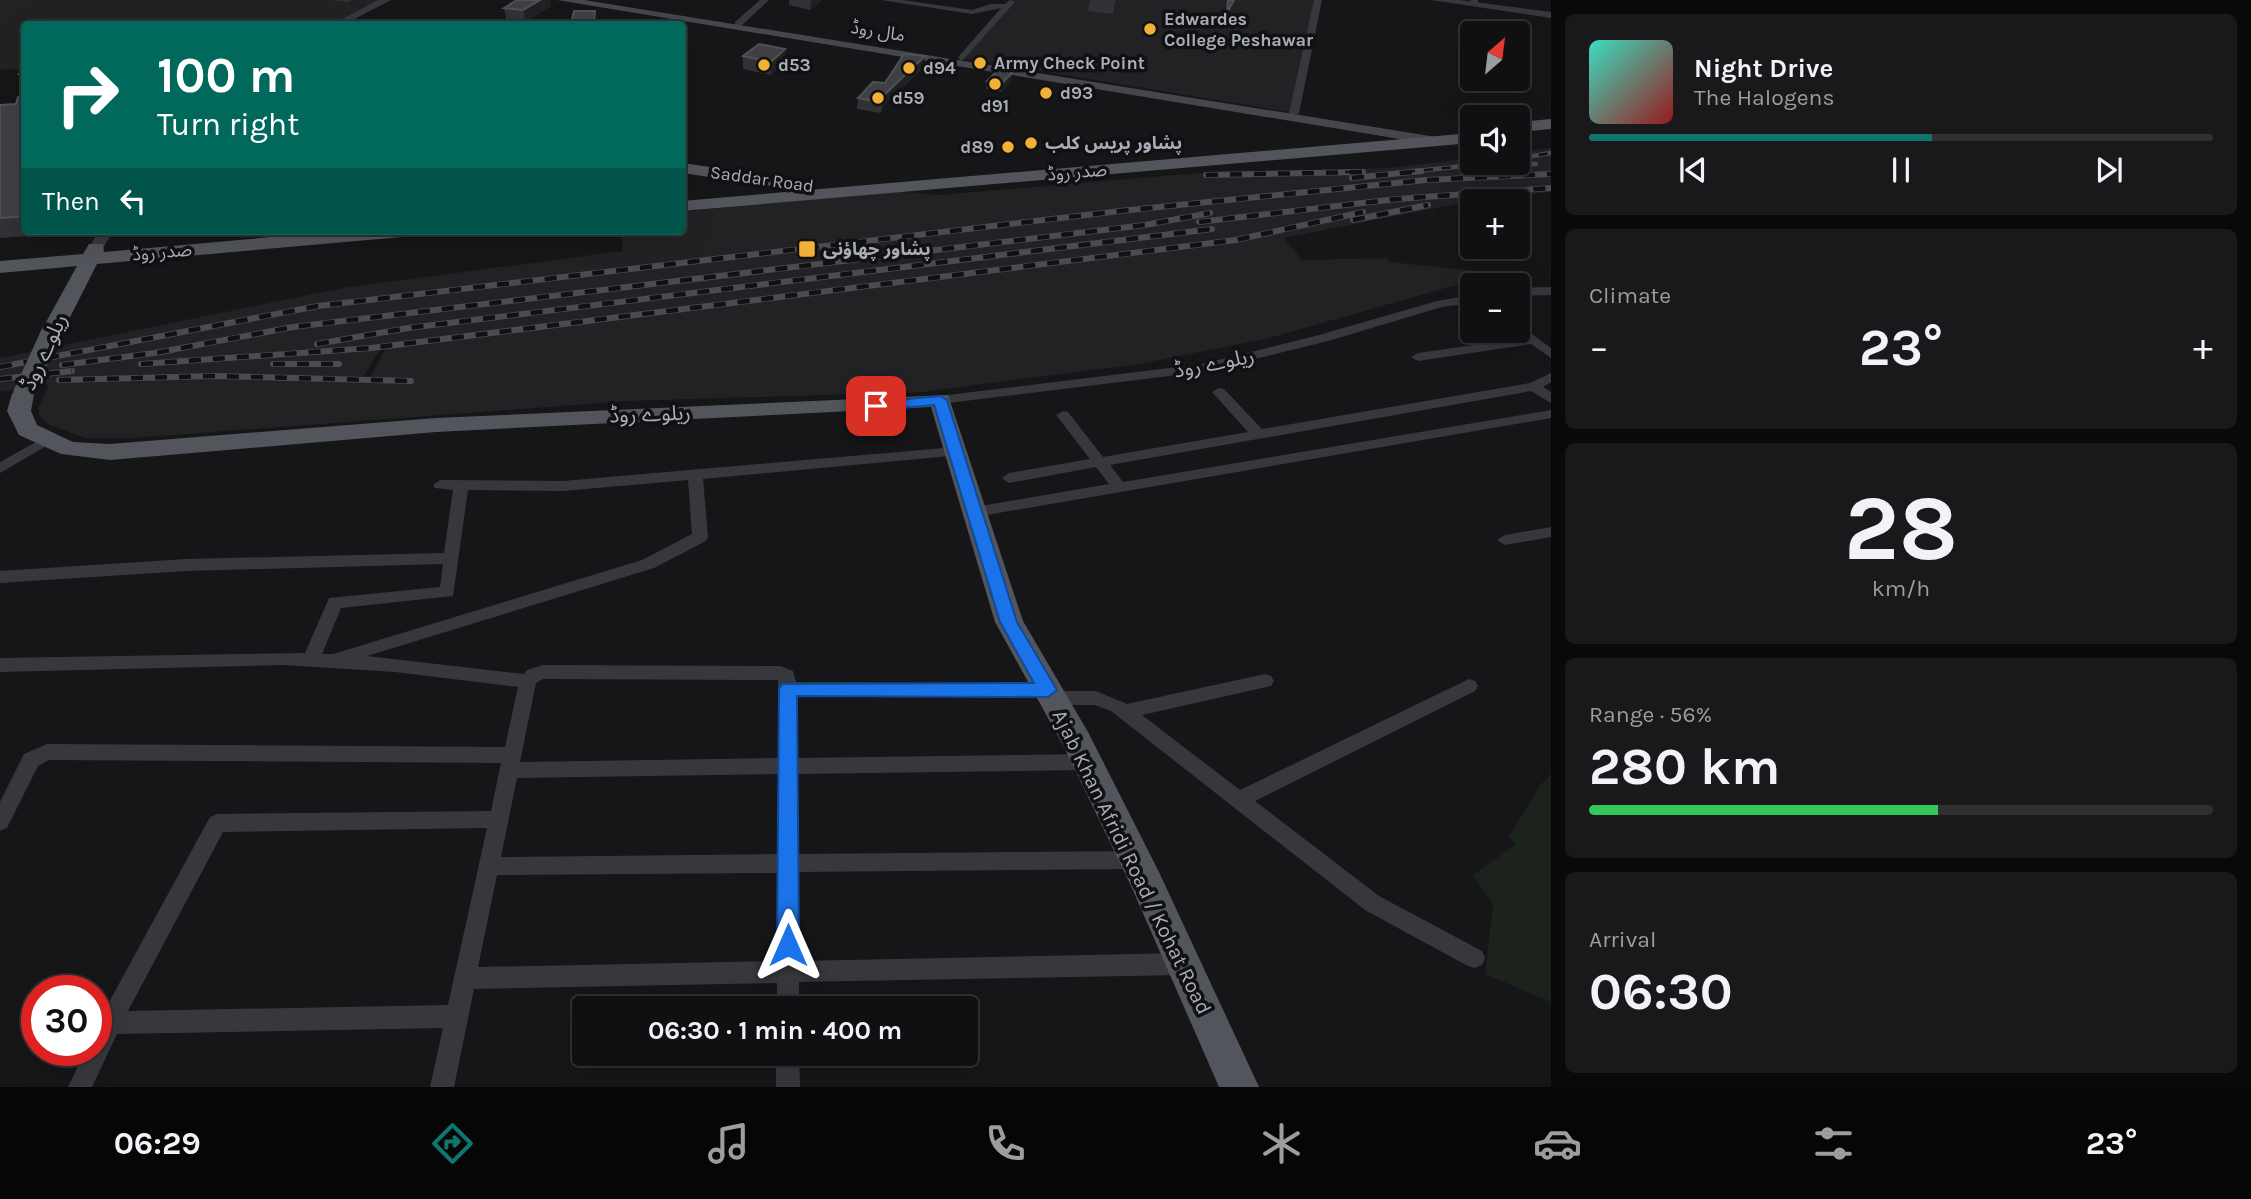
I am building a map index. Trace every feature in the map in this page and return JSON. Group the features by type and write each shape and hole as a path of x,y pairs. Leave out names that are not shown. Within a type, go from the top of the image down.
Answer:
{"main road":[{"name":"مال روڈ","path":"563,0 960,60 1410,138"},
{"name":"مال روڈ","path":"588,0 1294,113 1434,139"},
{"path":"1530,126 1551,124"},
{"path":"1530,132 1551,130"},
{"name":"صدر روڈ","path":"838,187 1460,137"},
{"name":"صدر روڈ","path":"686,206 838,187 1410,138 1434,139"},
{"name":"Saddar Road","path":"686,163 808,186"},
{"name":"Saddar Road","path":"686,168 722,170 838,187"},
{"path":"686,196 808,186 838,187"},
{"path":"0,254 229,235"},
{"name":"صدر روڈ","path":"97,246 321,235"},
{"path":"0,267 97,246"},
{"name":"ریلوے روڈ","path":"97,246 51,333 23,394 19,411 27,430 44,441 69,449 110,452 436,425 940,400"},
{"name":"Ajab Khan Afridi Road / Kohat Road","path":"940,400 1009,622 1087,762 1239,1087"}],"street":[{"path":"344,21 386,0"},
{"path":"738,24 765,0"},
{"path":"885,0 972,12 1009,3"},
{"path":"1294,113 1318,0"},
{"path":"1436,0 1551,13"},
{"path":"1461,0 1551,13"},
{"path":"960,60 1009,3"},
{"path":"1530,292 1551,291"},
{"name":"ریلوے روڈ","path":"940,400 1202,368 1460,301"},
{"path":"1530,338 1551,354"},
{"path":"1418,357 1533,340"},
{"path":"1009,478 1534,386 1551,377"},
{"path":"1534,386 1551,399"},
{"path":"1219,392 1258,434"},
{"path":"1063,415 1121,489"},
{"path":"975,512 1548,417"},
{"path":"0,468 44,441"},
{"path":"440,485 563,486 956,452"},
{"path":"330,661 648,564 700,537 695,475"},
{"path":"310,659 335,601 447,592 461,486"},
{"path":"1506,540 1551,532"},
{"path":"0,576 186,565 452,558"},
{"path":"0,665 310,659 528,681"},
{"path":"442,1087 528,681 533,675 543,672 780,673 787,676 788,996"},
{"path":"1124,712 1265,681"},
{"path":"1239,800 1469,687"},
{"path":"788,689 1050,694 1096,698 1124,712 1372,903 1474,958"},
{"path":"0,822 31,760 47,752 512,763 788,766 1087,762"},
{"path":"112,1019 217,823 500,819"},
{"path":"490,866 1135,860"},
{"path":"466,978 1183,964"},
{"path":"112,1023 458,1016"},
{"path":"80,1087 90,1066"},
{"path":"788,1066 788,1087"}],"shaded area":[{"path":"0,0 386,0 344,21 21,21 21,69 0,70"},
{"name":"Edwardes College Peshawar","path":"1013,0 1318,0 1294,113 962,58"},
{"path":"1551,148 1551,192 1530,194 1530,189 1460,189 1460,203 1284,238 1302,260 1387,258 1389,262 1488,273 1460,273 1460,285 1269,338 1139,364 922,392 628,401 132,438 85,438 50,425 39,416 39,406 49,385 0,392 0,358 343,288 622,251 623,235 686,235 686,212 879,190 939,195 1186,174 1391,168 1460,159 1460,175 1530,175 1530,150","holes":["381,349 385,349 369,380 219,378 363,376"]},
{"path":"1551,775 1551,1002 1485,974 1493,904 1473,875 1516,844 1509,837 1541,784"}],"building":[{"path":"517,0 540,0 523,10 504,8"},
{"path":"1228,0 1234,0 1227,13"},
{"path":"574,11 595,11 594,21 572,21"},
{"path":"759,44 785,49 771,62 743,56"},
{"path":"904,54 925,56 883,96 881,102 858,98 873,82 885,83"},
{"path":"998,70 1012,73 1002,83 987,81"},
{"path":"18,97 21,97 21,216 0,218 0,105 16,104"}],"railway":[{"path":"1530,156 1551,153"},
{"path":"1530,164 1536,164"},
{"path":"1406,172 1460,166"},
{"path":"1352,178 1422,171"},
{"path":"1206,175 1363,172 1345,172"},
{"path":"0,367 318,306 1120,211 1426,180 1551,174"},
{"path":"1199,222 1397,199 1551,188"},
{"path":"1353,220 1428,205"},
{"path":"141,364 371,348 1236,240 1363,212"},
{"path":"62,365 155,353 293,327 1145,225 1210,213"},
{"path":"317,344 408,328 1212,229"},
{"path":"273,364 339,364"},
{"path":"0,379 72,371"},
{"path":"59,380 214,376 411,381"}],"place":[{"name":"Edwardes College Peshawar","path":"1150,29"},
{"name":"Army Check Point","path":"980,63"},
{"name":"d53","path":"764,65"},
{"name":"d94","path":"909,68"},
{"name":"d91","path":"995,84"},
{"name":"d93","path":"1046,93"},
{"name":"d59","path":"878,98"},
{"name":"پشاور پریس کلب","path":"1031,143"},
{"name":"d89","path":"1008,147"},
{"name":"پشاور چھاؤنی","path":"807,249"}],"route":[{"path":"788,945 788,689 1048,690 1009,622 940,400 876,406"}]}
